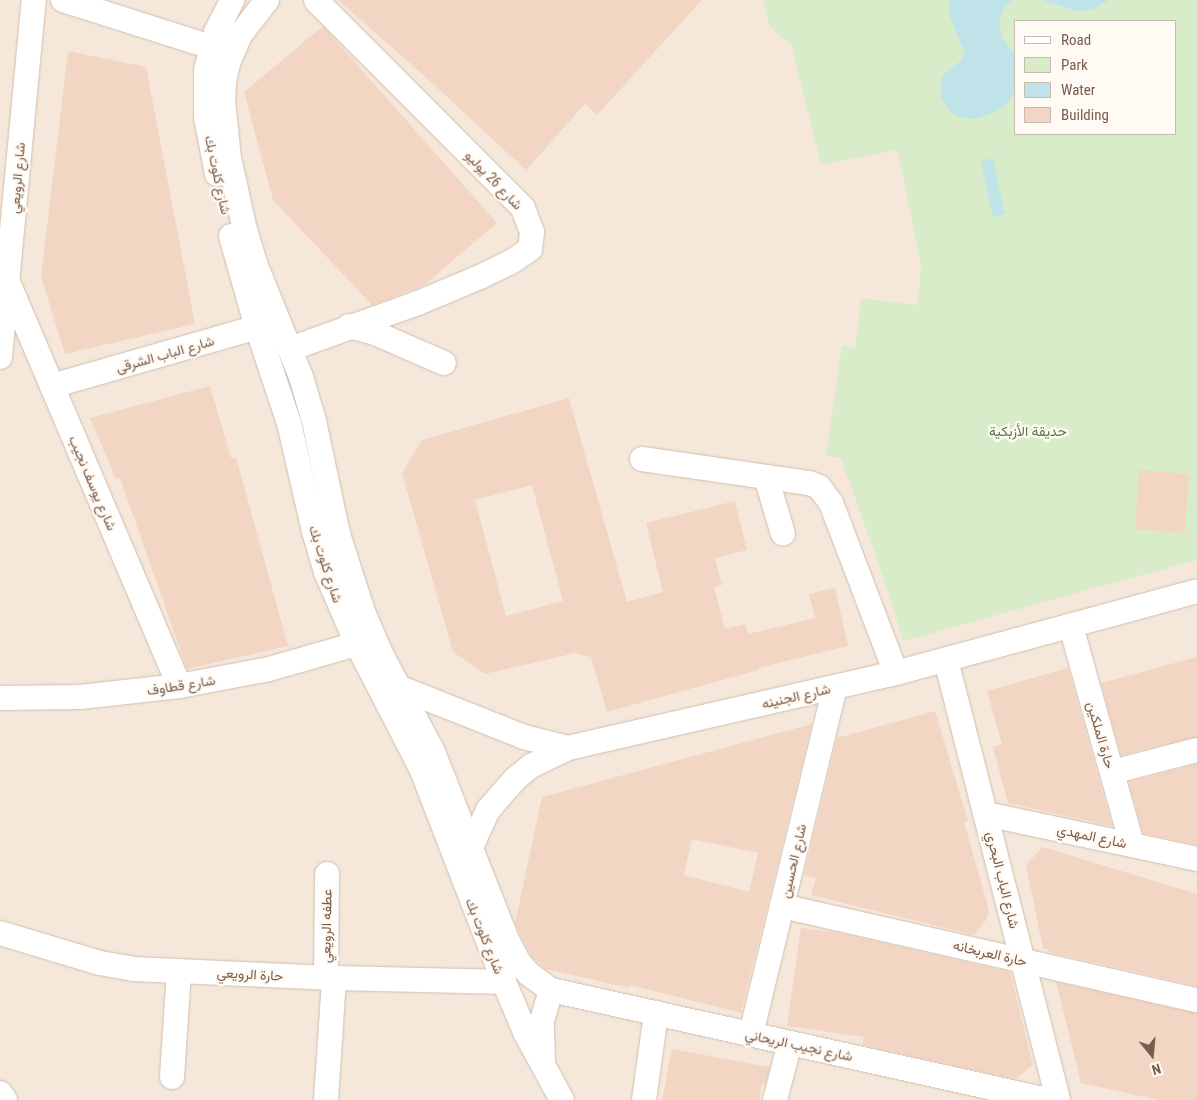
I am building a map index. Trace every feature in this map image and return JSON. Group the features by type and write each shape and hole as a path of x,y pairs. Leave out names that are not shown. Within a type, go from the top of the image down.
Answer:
{"street":[{"name":"شارع الرويعي","path":"0,357 34,0"},
{"path":"63,0 211,47"},
{"name":"شارع كلوت بك","path":"232,0 211,47 205,85 206,117 230,232 268,324 290,349 314,421 338,534 350,573 381,654 391,692 504,982 526,1034 562,1100"},
{"name":"شارع كلوت بك","path":"267,0 244,28 233,48 224,82 223,101 229,158 242,221 256,266 314,532 326,572 357,644 433,752 513,953 529,974 551,990"},
{"name":"شارع 26 يوليو","path":"290,349 418,303 512,262 530,249 532,232 523,208 316,0"},
{"name":"شارع يوسف نجيب","path":"7,280 179,686"},
{"name":"شارع الباب الشرقى","path":"52,386 268,324"},
{"path":"350,326 375,333 444,363"},
{"path":"642,459 810,483 819,487 826,494 896,674"},
{"path":"766,477 783,534"},
{"name":"شارع الجنينه","path":"391,692 524,736 568,748 896,674 1197,591"},
{"name":"حارة الملكين","path":"1071,626 1132,845"},
{"name":"شارع قطاوف","path":"0,698 80,697 179,686 269,669 357,644"},
{"name":"شارع الباب البحري","path":"946,660 1058,1100"},
{"name":"شارع الحسين","path":"751,1034 834,688"},
{"path":"471,848 488,810 515,779 531,766 568,748"},
{"path":"1112,772 1197,750"},
{"name":"شارع المهدي","path":"986,814 1197,859"},
{"name":"عطفه الرويعي","path":"326,1100 330,978 327,874"},
{"name":"حارة العربخانه","path":"782,906 1197,1000"},
{"name":"حارة الرويعي","path":"0,934 100,963 133,969 330,978 504,982"},
{"path":"172,1077 179,971"},
{"path":"546,1069 541,1037 542,1021 551,990"},
{"name":"شارع نجيب الريحاني","path":"551,990 1047,1100"},
{"path":"644,1100 656,1013"},
{"path":"775,1100 790,1043"},
{"path":"0,1092 5,1100"}],"shaded area":[{"path":"0,0 1197,0 1197,1100 0,1100"}],"green space":[{"name":"حديقة الأزبكية","path":"763,0 1197,0 1197,560 903,641 886,585 841,458 826,456 842,346 855,348 861,298 916,305 921,265 897,150 821,165 791,44 770,27"}],"water":[{"path":"950,0 1012,0 1003,10 999,24 1002,38 1014,53 1014,93 1005,106 996,112 977,119 959,117 952,113 941,99 941,81 945,73 962,60 965,54 949,14"},
{"path":"1042,0 1108,0 1094,9 1076,11"},
{"path":"993,158 1005,214 993,217 981,161"}],"building":[{"path":"338,0 702,0 597,115 585,104 526,170 421,73"},
{"path":"323,26 497,223 423,286 372,305 273,200 244,92"},
{"path":"68,51 146,67 195,324 65,354 41,277"},
{"path":"210,386 231,458 236,457 288,646 187,669 120,478 116,479 90,418"},
{"path":"569,398 627,602 663,592 646,523 735,501 747,550 715,558 722,585 714,587 725,629 745,624 748,634 815,618 809,594 835,588 848,646 758,668 758,670 607,712 591,657 575,653 485,674 453,652 402,473 422,440","holes":["532,485 563,601 506,616 475,500"]},
{"path":"1139,470 1189,474 1185,533 1135,529"},
{"path":"1197,657 1197,737 1121,755 1101,683"},
{"path":"1068,668 1112,826 1008,803 993,747 1002,744 987,691"},
{"path":"935,711 968,821 964,822 989,910 986,920 974,935 811,895 816,878 804,875 837,738"},
{"path":"812,724 741,1013 630,985 630,988 545,969 531,956 515,923 542,797","holes":["692,839 758,853 749,892 684,875"]},
{"path":"1197,764 1197,845 1143,833 1129,782"},
{"path":"1043,847 1197,894 1197,986 1049,952 1049,950 1043,948 1026,865"},
{"path":"801,928 840,933 1010,972 1033,1065 1015,1079 862,1045 864,1037 787,1026"},
{"path":"1056,982 1197,1013 1197,1100 1159,1100 1081,1083"},
{"path":"672,1049 770,1067 765,1084 762,1084 759,1100 662,1100"}]}
